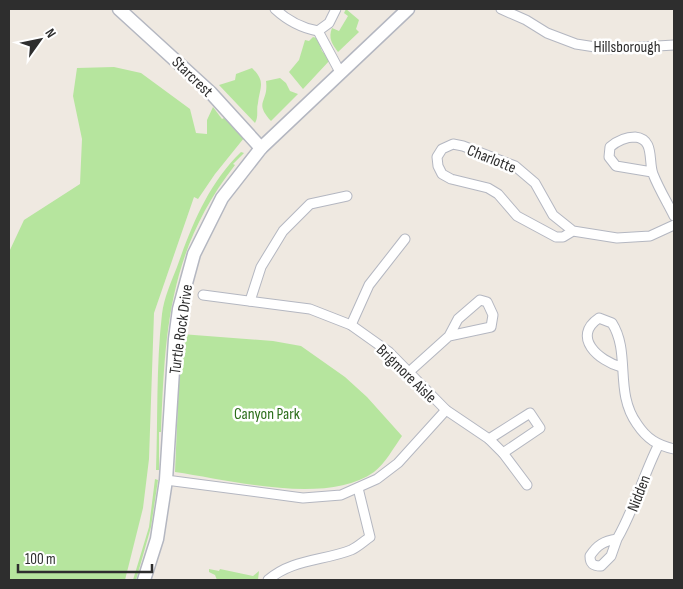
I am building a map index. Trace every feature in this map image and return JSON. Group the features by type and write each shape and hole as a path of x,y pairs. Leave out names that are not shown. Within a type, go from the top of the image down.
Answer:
{"street":[{"name":"Starcrest","path":"119,9 210,93 261,148"},
{"path":"275,9 285,18 302,28 318,32 340,72"},
{"path":"318,32 329,23 336,9"},
{"name":"Turtle Rock Drive","path":"144,580 157,539 166,480 175,339 186,281 194,254 222,198 261,148 408,9"},
{"name":"Hillsborough","path":"501,9 526,20 547,33 589,47 631,49 674,45"},
{"name":"Hillsborough","path":"520,9 526,20"},
{"path":"652,172 616,166 609,157 610,147 617,141 632,137 642,138 648,143 652,172 674,216"},
{"name":"Charlotte","path":"573,231 563,237 556,237 516,216 498,194 488,188 450,179 442,174 438,166 438,157 442,150 453,144 463,146 515,166 526,173 535,183 554,215 573,231 617,238 650,236 674,224"},
{"path":"250,301 261,267 283,231 310,204 346,196"},
{"path":"350,325 369,285 405,239"},
{"name":"Brigmore Aisle","path":"203,295 310,309 350,325 389,352 431,398 489,439 503,453 527,485"},
{"path":"409,372 449,336 458,319 480,300 487,302 493,315 491,326 449,336"},
{"path":"621,366 609,364 599,357 591,346 587,335 589,329 600,318 612,323 616,329 621,366 623,390 632,417 643,433 658,446 674,449"},
{"path":"166,480 303,498 341,495 377,479 398,463 446,410"},
{"path":"489,439 530,413 540,428 503,453"},
{"name":"Nidden","path":"617,539 627,521 642,479 658,446"},
{"path":"268,580 275,574 296,564 352,550 370,537 358,488"}],"green space":[{"path":"346,9 359,20 356,29 359,32 338,52 331,41 330,35 332,28 339,31 348,16 344,13"},
{"path":"313,37 317,38 322,51 330,60 303,89 289,72 299,60 305,40 309,41"},
{"path":"114,67 141,73 190,109 196,133 207,134 207,120 213,107 222,119 224,118 244,138 198,199 194,197 154,313 149,459 143,508 125,580 9,580 9,252 24,220 80,184 82,139 73,96 77,68"},
{"path":"252,68 261,81 255,123 219,85 235,80 236,74"},
{"path":"280,78 286,83 290,91 298,94 271,121 262,105 266,94 266,81"},
{"path":"241,152 244,153 233,164 235,165 213,197 196,228 175,292 165,359 161,432 159,432 159,470 156,470 159,353 164,302 202,206 229,164"},
{"name":"Canyon Park","path":"181,334 273,341 301,346 345,377 367,397 402,436 386,460 374,472 354,482 331,487 305,489 278,488 175,472"},
{"path":"155,479 158,480 151,527 136,580 133,580 149,527"},
{"path":"209,569 219,571 220,569 253,576 259,571 258,580 217,580 215,575 209,572"}]}
